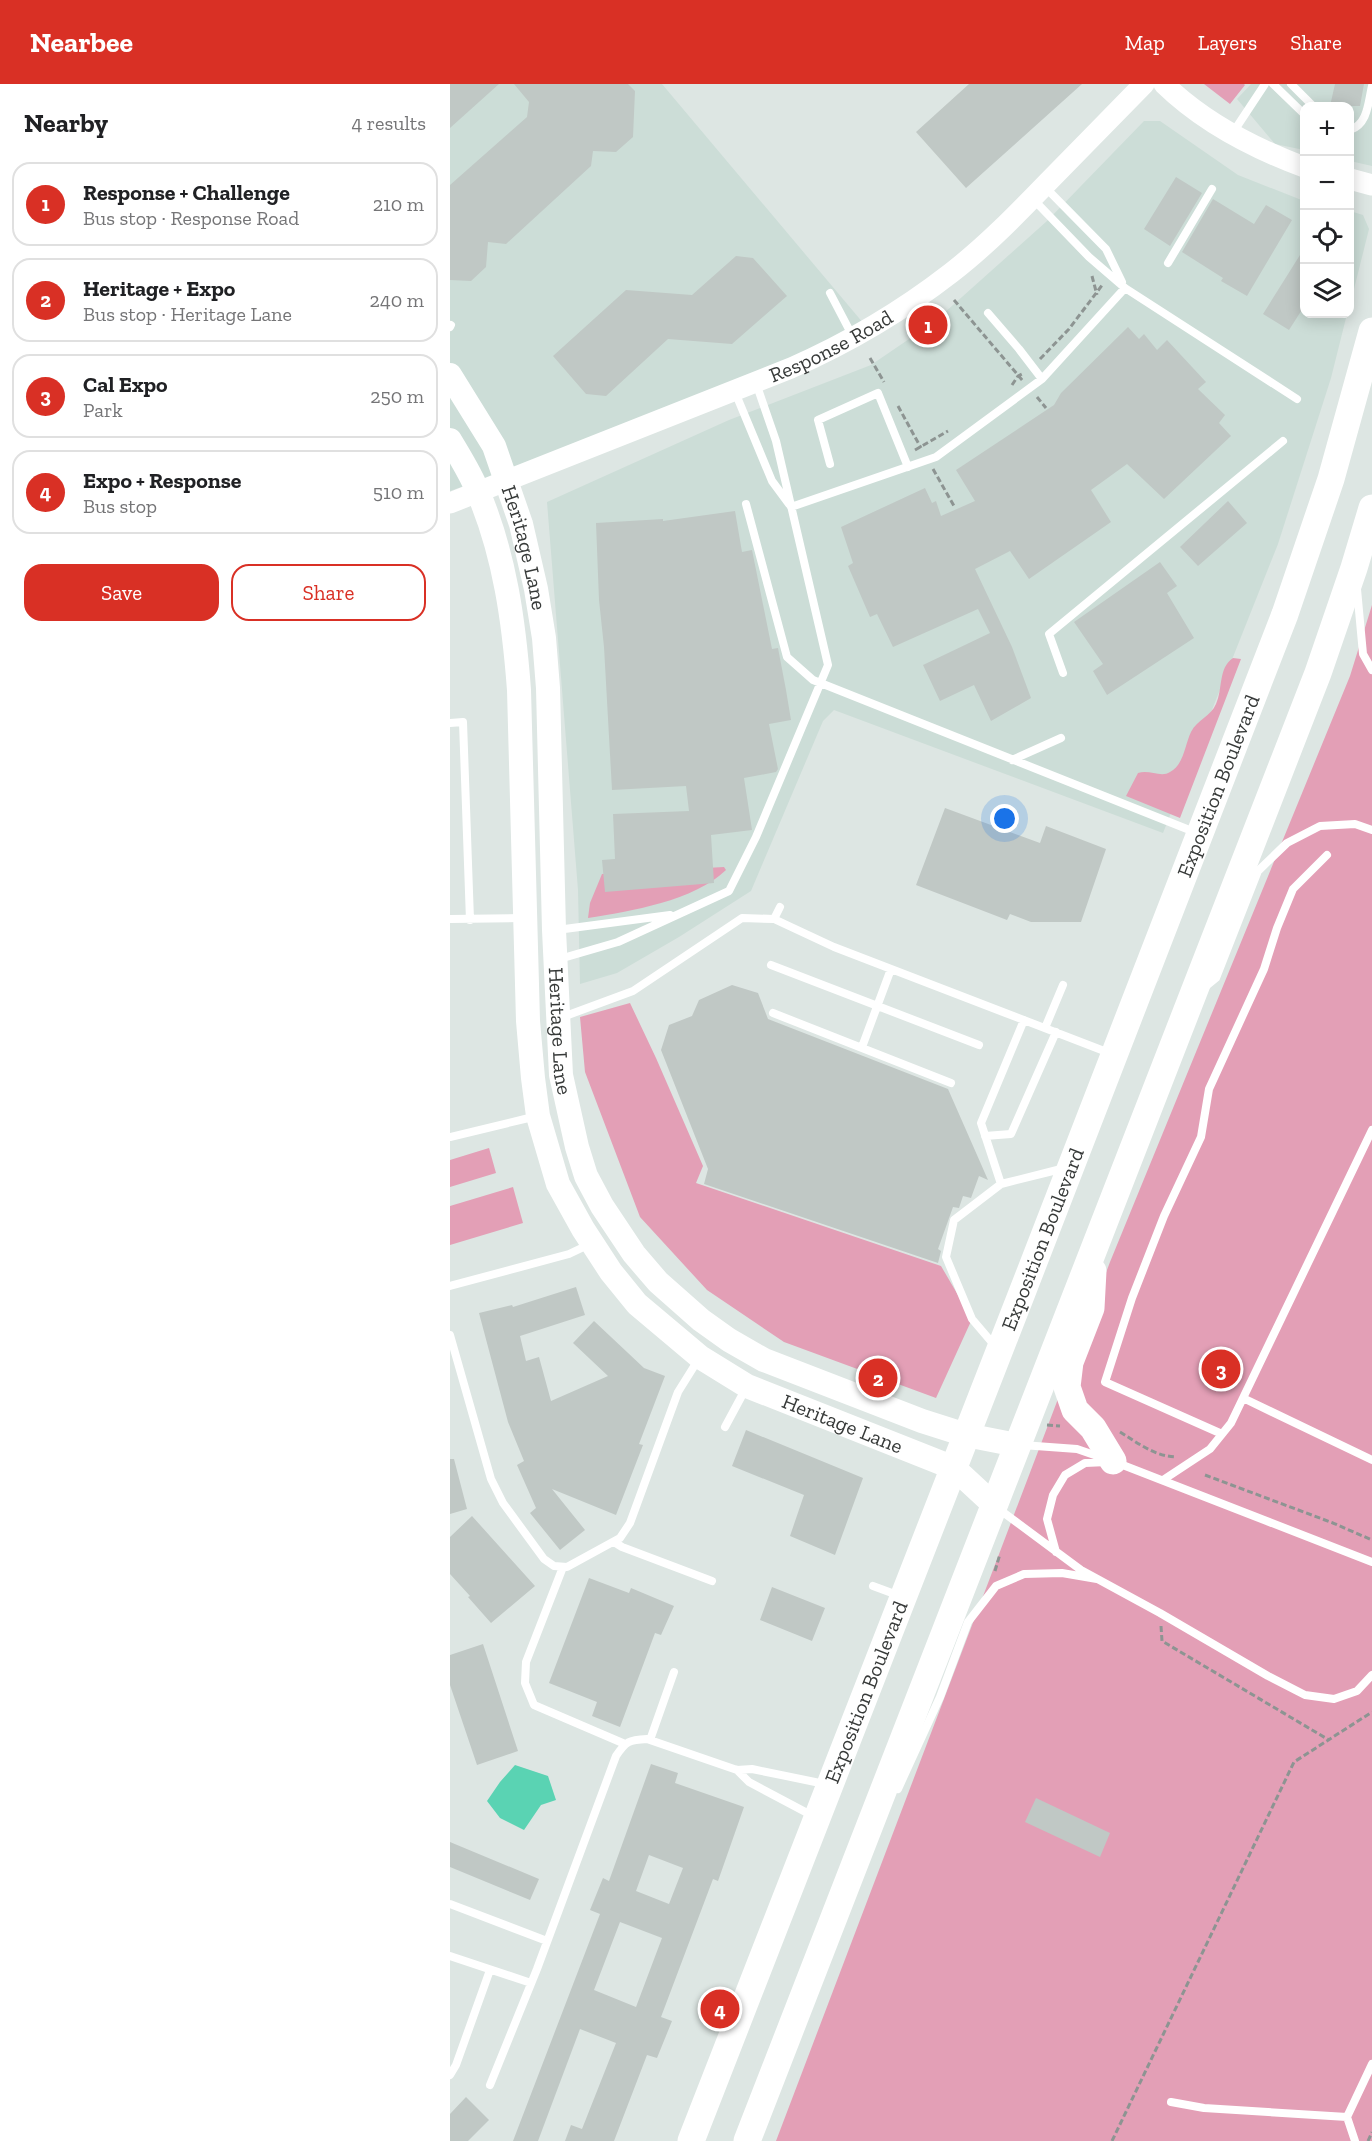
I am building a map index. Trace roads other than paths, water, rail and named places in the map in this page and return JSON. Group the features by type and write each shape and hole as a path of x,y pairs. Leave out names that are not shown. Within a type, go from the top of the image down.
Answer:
{"main road":[{"name":"Exposition Boulevard","path":"691,2141 1281,624 1331,479 1372,331"},
{"name":"Heritage Lane","path":"450,375 494,446 520,524 534,578 544,638 548,688 555,960 561,1075 586,1176 608,1217 634,1254 658,1282 701,1320 729,1340 764,1360 922,1421 966,1435 1017,1445"},
{"name":"Heritage Lane","path":"450,440 478,491 495,540 508,594 515,641 519,690 528,1021 532,1078 538,1116 558,1184 592,1244 637,1304 700,1357 747,1386 954,1468 994,1505"},
{"path":"747,2141 833,1931 1017,1445 1318,673 1372,508"},
{"path":"1094,1248 1091,1308 1070,1362 1067,1387 1075,1410 1094,1428 1113,1461"}],"street":[{"name":"Response Road","path":"450,502 799,365 853,338 912,302 990,239 1144,84"},
{"path":"1164,84 1188,105 1232,134 1274,156 1300,165"},
{"path":"1354,180 1372,185"}],"lane":[{"path":"1232,134 1265,84"},
{"path":"1273,84 1300,109"},
{"path":"1291,84 1309,102"},
{"path":"1354,128 1358,127 1365,116 1372,86"},
{"path":"1168,262 1212,189"},
{"path":"1038,192 1089,257 1125,288 1297,399"},
{"path":"1038,192 1106,249 1125,288"},
{"path":"791,507 936,457 1042,379 1125,288"},
{"path":"830,293 853,338"},
{"path":"988,313 1042,379"},
{"path":"555,960 618,942 729,891 756,837 828,666 776,441 756,382"},
{"path":"734,391 772,481 791,507"},
{"path":"830,464 818,420 878,393 908,467"},
{"path":"1064,673 1049,634 1283,441"},
{"path":"746,504 787,657 821,685 1200,834"},
{"path":"1354,568 1363,654 1372,670"},
{"path":"450,723 463,722 470,920"},
{"path":"1012,760 1061,738"},
{"path":"1193,996 1216,978 1258,871 1287,843 1320,826 1355,824 1372,830"},
{"path":"1222,1434 1105,1382 1132,1298 1164,1216 1201,1137 1209,1089 1264,969 1277,927 1293,889 1327,855"},
{"path":"774,920 780,907"},
{"path":"554,930 679,914"},
{"path":"450,919 525,918"},
{"path":"557,1019 633,991 742,918 774,920 834,947 1114,1054"},
{"path":"771,965 979,1045"},
{"path":"862,1047 891,969"},
{"path":"1045,1028 1063,985"},
{"path":"773,1012 951,1083"},
{"path":"1001,1184 981,1123 1024,1020"},
{"path":"985,1136 1011,1134 1056,1032"},
{"path":"450,1137 538,1116"},
{"path":"1163,1480 1210,1449 1231,1423 1372,1130"},
{"path":"999,1351 972,1318 946,1257 954,1220 1001,1184 1071,1166"},
{"path":"450,1286 568,1254 592,1244"},
{"path":"450,1335 491,1479 503,1503 544,1559 555,1566 563,1567 614,1542 620,1538 630,1523 678,1392 700,1357"},
{"path":"724,1427 747,1386"},
{"path":"1243,1398 1372,1460"},
{"path":"1017,1445 1077,1449 1163,1480 1372,1562"},
{"path":"1056,1552 1047,1519 1053,1495 1065,1475 1085,1463 1113,1461"},
{"path":"994,1505 1056,1552 1097,1579 1305,1695 1334,1699 1357,1691 1372,1675"},
{"path":"614,1542 712,1581"},
{"path":"563,1567 526,1662 525,1683 534,1705 625,1744"},
{"path":"896,1795 940,1697 968,1622 996,1586 1024,1574 1062,1573 1097,1579"},
{"path":"873,1586 903,1597"},
{"path":"650,1740 674,1672"},
{"path":"490,2085 531,1983 616,1756 625,1744 632,1740 650,1740 737,1770 752,1769 830,1785"},
{"path":"737,1770 749,1782 789,1801 817,1818"},
{"path":"450,1904 547,1941"},
{"path":"450,1956 531,1983"},
{"path":"450,2075 456,2065 490,1970"},
{"path":"1355,2141 1347,2117 1372,2064"},
{"path":"1171,2102 1204,2108 1347,2117"}],"place":[{"name":"Response + Challenge","path":"928,325"},
{"name":"Cal Expo","path":"1221,1369"},
{"name":"Heritage + Expo","path":"878,1378"},
{"name":"Expo + Response","path":"720,2009"}]}
